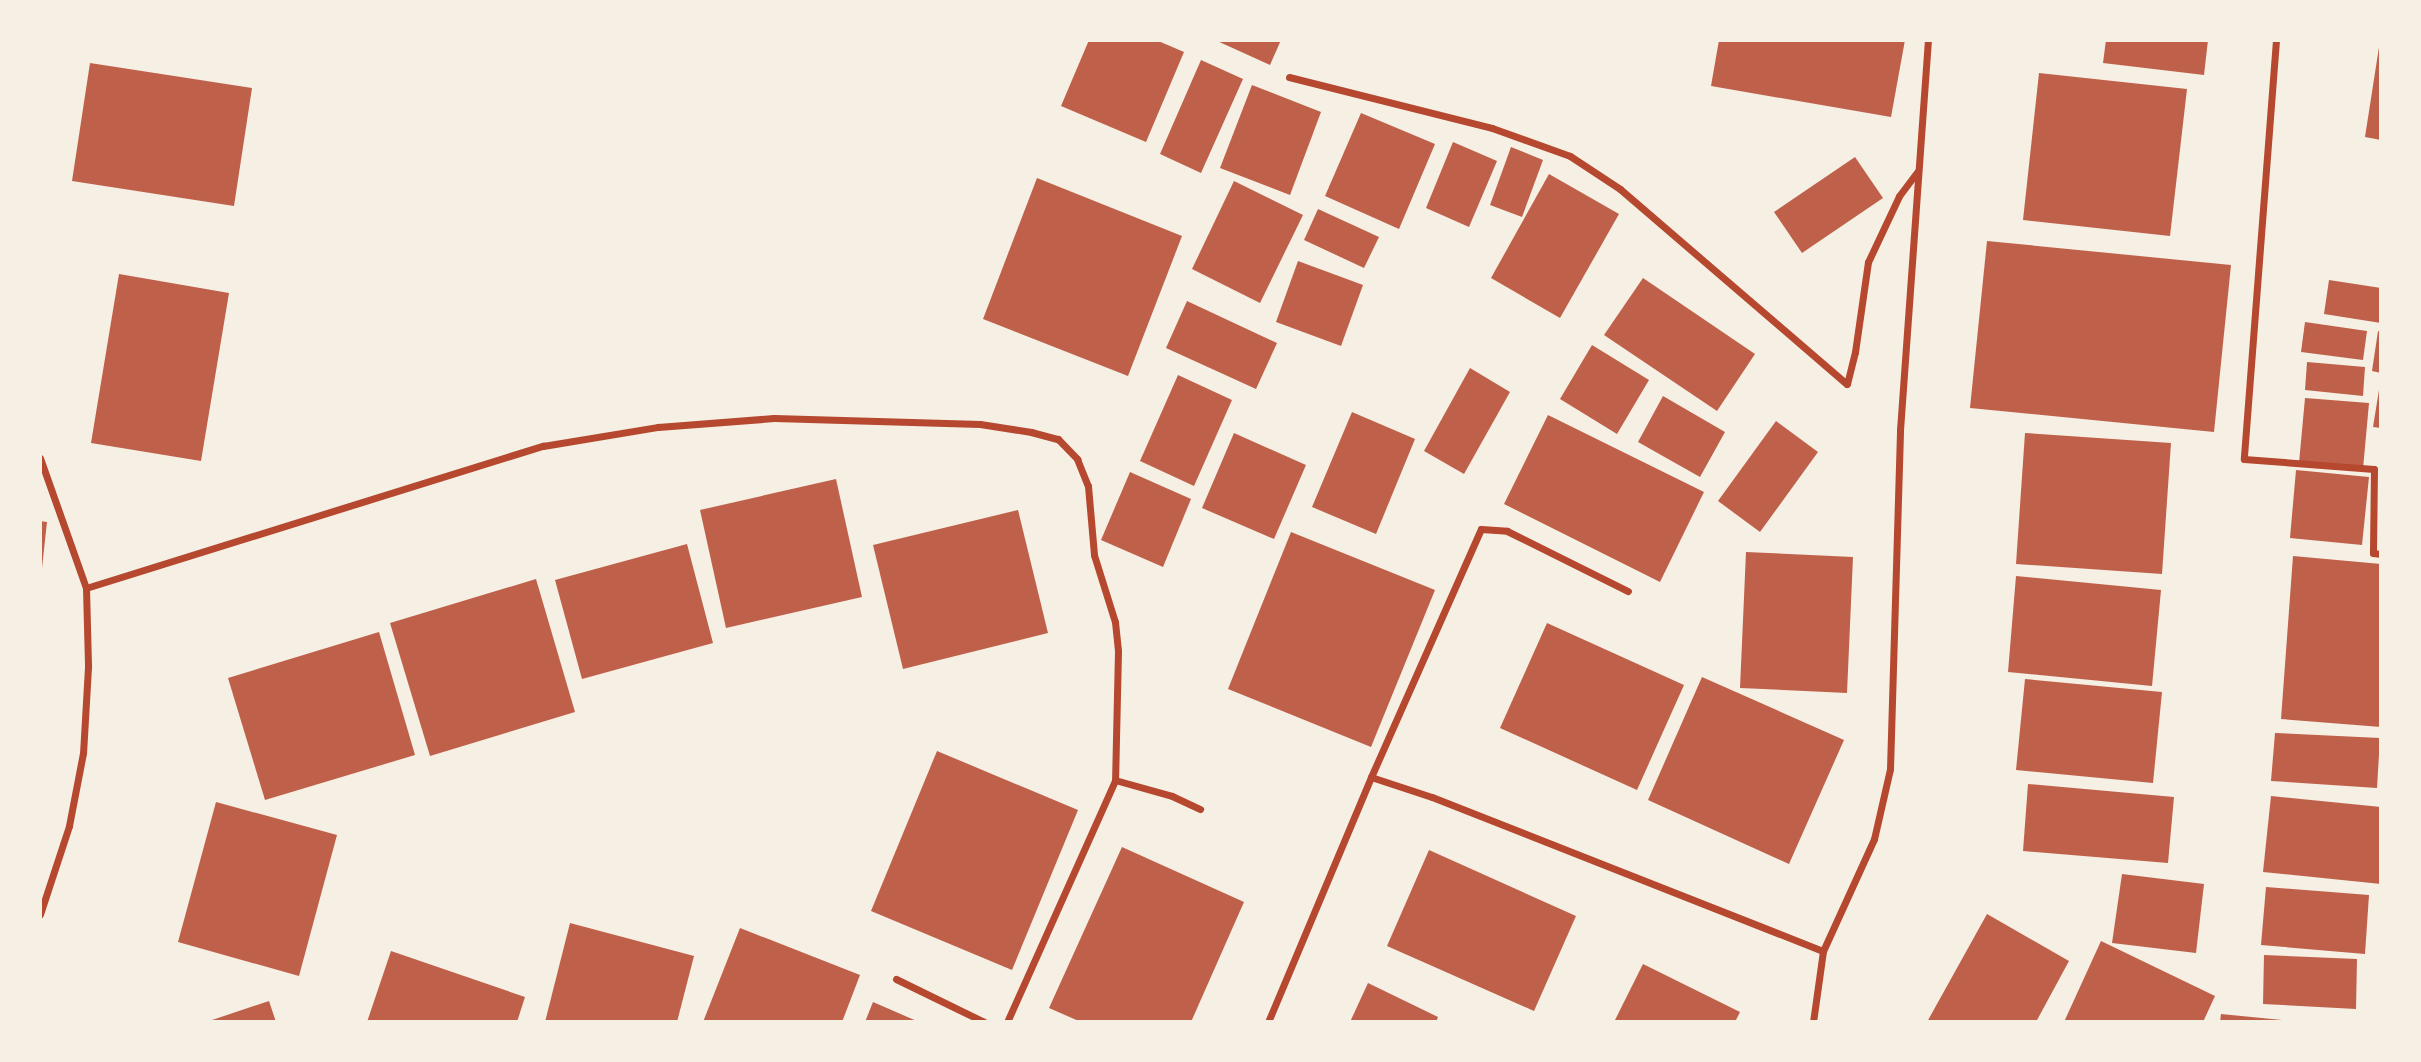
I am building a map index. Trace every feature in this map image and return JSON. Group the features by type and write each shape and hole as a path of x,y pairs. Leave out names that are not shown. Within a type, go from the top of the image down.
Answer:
{"street":[{"path":"1813,1022 1823,951 1874,839 1889,769 1900,430 1928,40"},
{"path":"2276,40 2244,458 2374,469 2373,553 2381,554"},
{"path":"1290,77 1492,128 1570,156 1620,189 1847,384 1855,352 1868,262 1899,196 1919,171"},
{"path":"86,588 556,444 658,427 774,418 980,424 1058,439 1077,459 1088,486 1094,555 1115,622 1118,651 1115,780 1007,1022"},
{"path":"40,458 86,588 88,667 83,753 69,826 40,914"},
{"path":"1268,1022 1371,777 1481,529 1507,531 1628,592"},
{"path":"1371,777 1432,797 1823,951"},
{"path":"1115,780 1172,796 1200,810"},
{"path":"896,979 984,1022"}],"building":[{"path":"1089,40 1156,40 1184,52 1146,142 1061,106"},
{"path":"1215,40 1281,40 1270,65"},
{"path":"1719,40 1905,40 1891,117 1711,86"},
{"path":"2106,40 2208,40 2204,75 2103,63"},
{"path":"2381,47 2381,140 2365,137"},
{"path":"1201,60 1243,79 1201,173 1160,154"},
{"path":"90,63 252,88 234,206 72,181"},
{"path":"2039,73 2187,89 2170,236 2023,220"},
{"path":"1252,85 1321,112 1290,195 1220,168"},
{"path":"1361,113 1435,144 1399,229 1325,196"},
{"path":"1453,142 1497,161 1469,227 1426,208"},
{"path":"1511,147 1543,160 1522,217 1490,205"},
{"path":"1855,157 1883,198 1802,253 1774,212"},
{"path":"1549,174 1619,214 1560,318 1491,278"},
{"path":"1037,178 1182,236 1128,376 983,319"},
{"path":"1234,181 1303,215 1260,303 1192,269"},
{"path":"1318,209 1379,237 1364,268 1304,240"},
{"path":"1987,241 2231,265 2214,432 1970,408"},
{"path":"1298,261 1363,285 1341,346 1276,322"},
{"path":"119,274 229,293 201,461 91,443"},
{"path":"1643,278 1755,354 1717,411 1604,335"},
{"path":"2329,280 2381,288 2381,323 2324,314"},
{"path":"1187,301 1277,343 1256,389 1166,348"},
{"path":"2305,322 2367,331 2363,360 2301,352"},
{"path":"2378,331 2381,332 2381,373 2372,371"},
{"path":"1592,345 1649,380 1617,434 1560,399"},
{"path":"2307,362 2365,367 2363,396 2305,390"},
{"path":"1470,368 1510,392 1464,474 1424,451"},
{"path":"1178,375 1232,400 1194,486 1140,461"},
{"path":"2381,390 2381,428 2373,427"},
{"path":"1663,396 1725,432 1700,477 1638,442"},
{"path":"2305,398 2369,403 2363,469 2299,463"},
{"path":"1352,412 1415,439 1376,534 1312,507"},
{"path":"1548,415 1704,492 1660,582 1504,504"},
{"path":"1776,421 1818,452 1760,532 1718,501"},
{"path":"1234,433 1306,465 1274,539 1202,508"},
{"path":"2025,433 2171,443 2162,574 2016,564"},
{"path":"2296,470 2369,477 2362,545 2290,538"},
{"path":"1130,472 1191,499 1163,567 1101,540"},
{"path":"836,479 862,597 726,628 700,510"},
{"path":"1018,510 1048,633 903,669 873,545"},
{"path":"40,521 47,522 42,568 40,568"},
{"path":"1291,532 1435,590 1371,747 1228,689"},
{"path":"687,544 713,643 582,679 555,580"},
{"path":"1746,552 1853,557 1847,693 1740,688"},
{"path":"2293,556 2381,564 2381,727 2281,719"},
{"path":"2016,576 2161,590 2152,686 2008,672"},
{"path":"536,579 575,712 430,756 390,623"},
{"path":"1547,623 1684,685 1637,790 1500,728"},
{"path":"379,632 415,755 265,800 228,678"},
{"path":"1702,677 1844,740 1789,864 1648,800"},
{"path":"2025,679 2162,692 2153,783 2016,770"},
{"path":"2275,733 2380,738 2377,788 2271,781"},
{"path":"937,751 1078,810 1012,970 871,911"},
{"path":"2028,784 2174,797 2168,863 2023,851"},
{"path":"2271,796 2381,807 2381,884 2263,872"},
{"path":"216,802 337,835 299,976 178,942"},
{"path":"1122,847 1244,902 1191,1022 1081,1022 1049,1008"},
{"path":"1429,850 1576,916 1534,1011 1387,946"},
{"path":"2122,874 2204,884 2196,953 2112,943"},
{"path":"2266,887 2369,895 2365,954 2261,945"},
{"path":"1987,914 2069,961 2036,1022 1927,1022"},
{"path":"570,923 694,956 677,1022 545,1022"},
{"path":"740,928 860,975 842,1022 703,1022"},
{"path":"2101,941 2215,996 2203,1022 2064,1022"},
{"path":"391,951 525,997 517,1022 367,1022"},
{"path":"2264,955 2357,959 2356,1009 2263,1004"},
{"path":"1643,964 1740,1012 1735,1022 1614,1022"},
{"path":"1368,983 1438,1017 1436,1022 1350,1022"},
{"path":"269,1001 276,1022 209,1022 209,1021"},
{"path":"873,1002 919,1022 865,1022"},
{"path":"2221,1014 2282,1020 2282,1022 2220,1022"}]}
